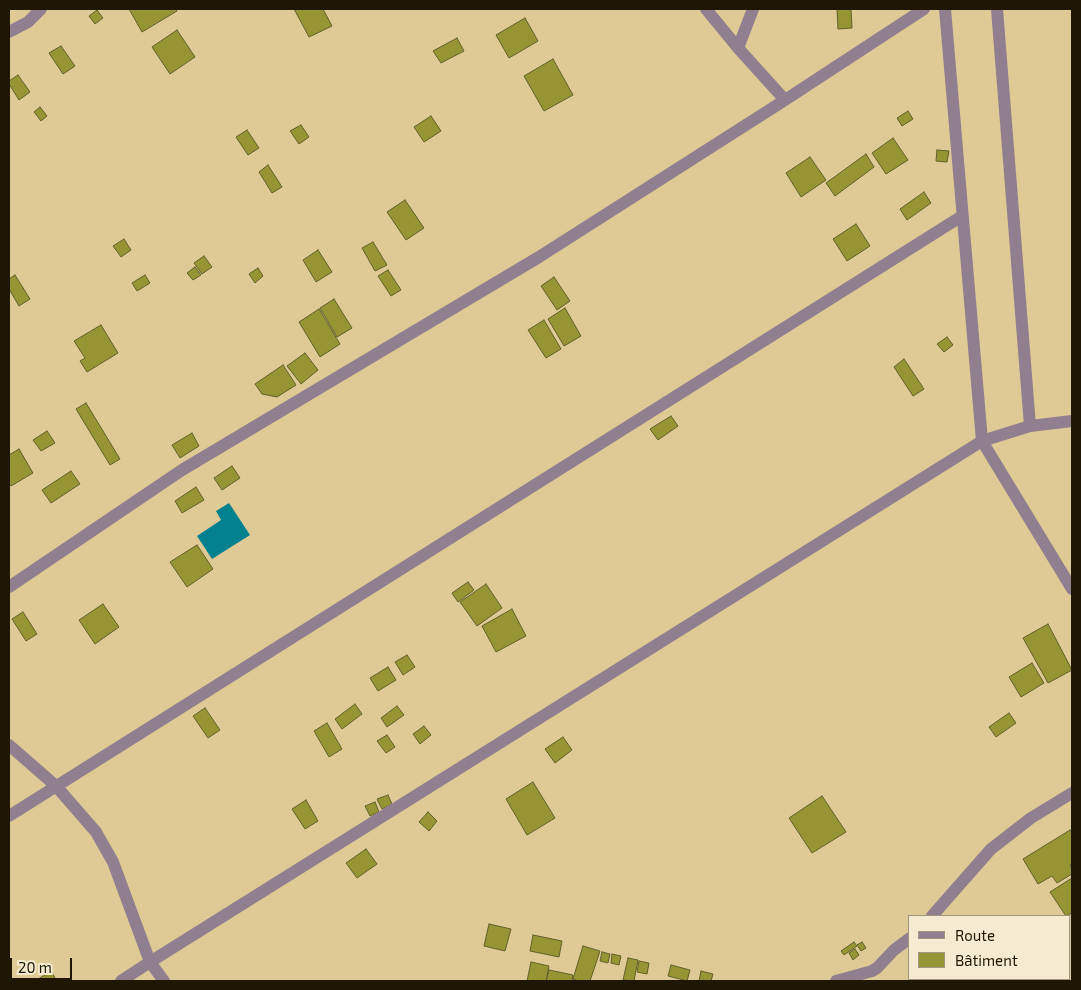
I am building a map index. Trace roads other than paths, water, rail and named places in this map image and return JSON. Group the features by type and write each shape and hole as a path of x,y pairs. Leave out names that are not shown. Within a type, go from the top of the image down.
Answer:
{"street":[{"path":"9,32 28,22 40,9"},
{"path":"706,9 785,100"},
{"path":"738,48 753,9"},
{"path":"9,587 182,470 539,256 785,100 924,9"},
{"path":"944,9 982,441 1072,589"},
{"path":"997,9 1030,426"},
{"path":"9,816 962,216"},
{"path":"121,981 982,441 1030,426 1072,420"},
{"path":"9,745 56,786 96,832 113,862 150,962 164,981"},
{"path":"933,915 991,849 1031,818 1072,793"},
{"path":"836,981 872,971 908,940"}],"water":[{"path":"229,503 250,535 212,559 197,536 221,520 216,511"}]}
